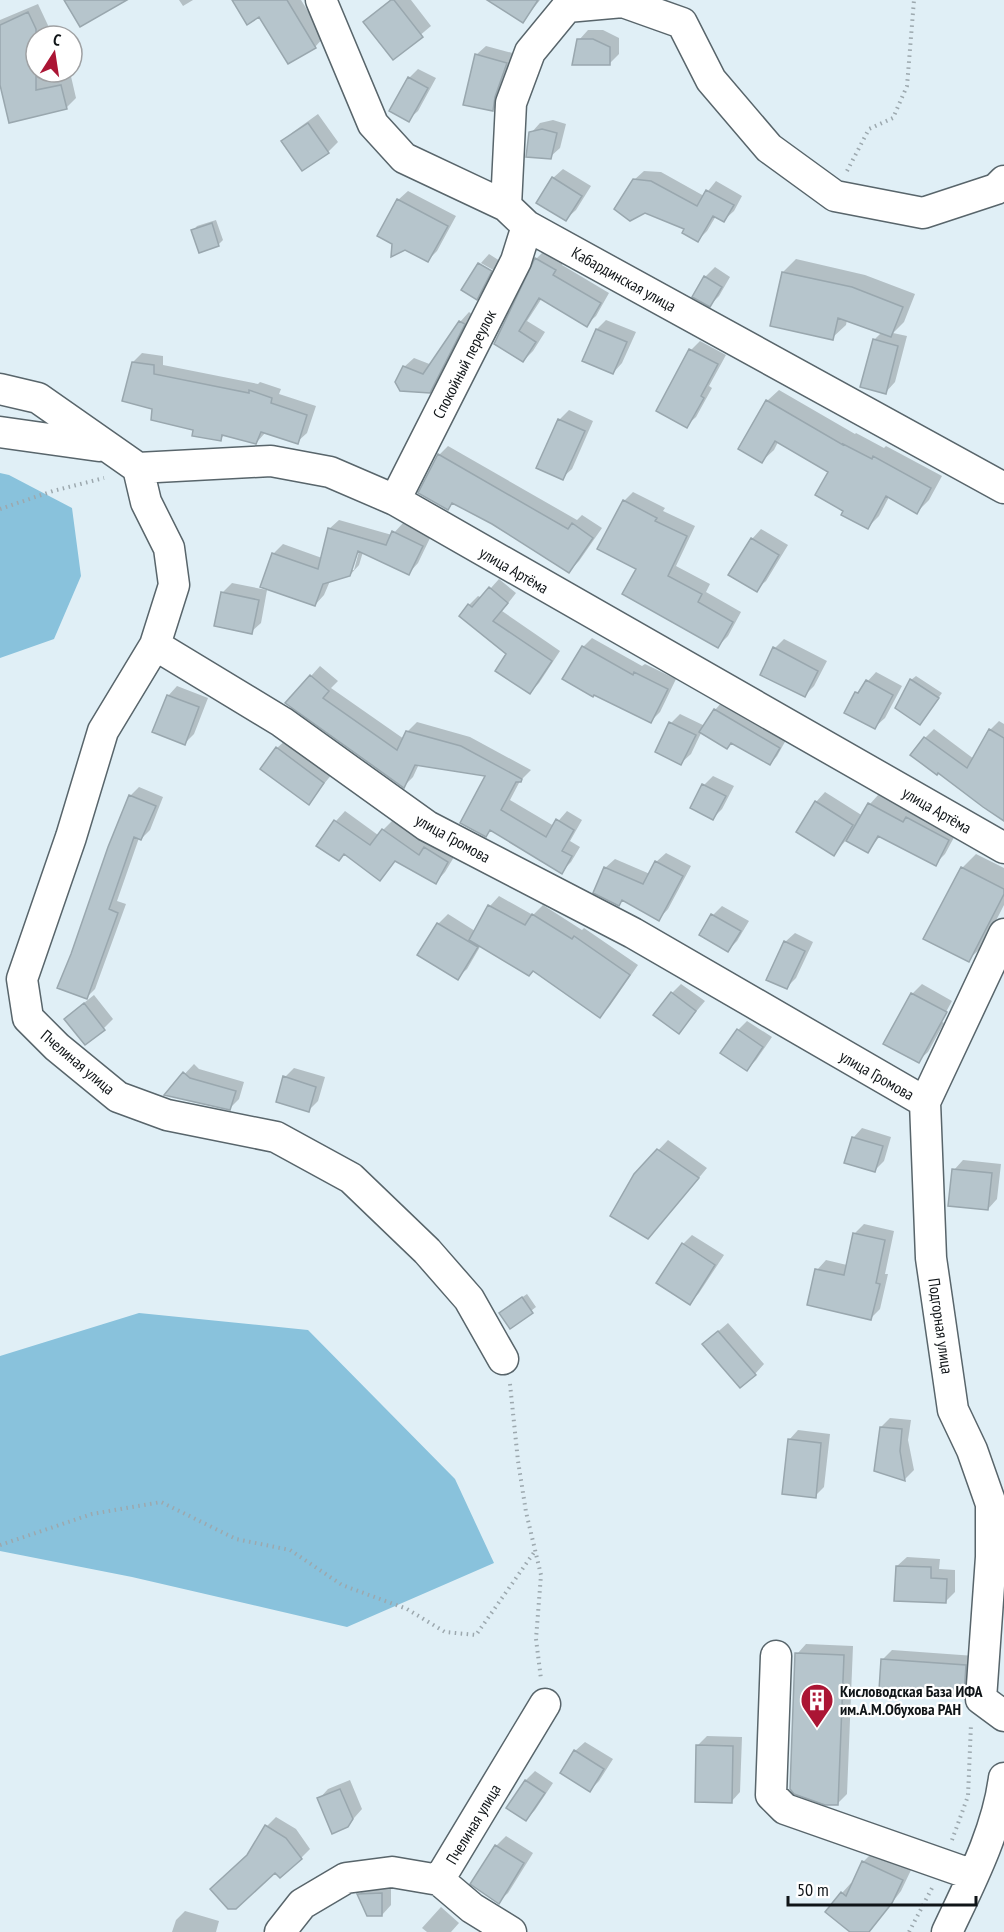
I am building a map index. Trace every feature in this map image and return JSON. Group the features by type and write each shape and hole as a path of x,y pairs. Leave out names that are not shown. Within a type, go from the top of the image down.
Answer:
{"street":[{"name":"Кабардинская улица","path":"321,0 373,124 404,158 516,216 1004,488"},
{"name":"Спокойный переулок","path":"395,500 516,261 511,103 530,52 567,7 623,2 682,23 711,80 769,148 836,196 923,213 996,189 1004,180"},
{"path":"0,389 38,398 137,467 146,502 169,548 174,585 155,645"},
{"path":"0,432 108,447"},
{"name":"улица Артёма","path":"137,467 271,461 330,472 395,500 1004,848"},
{"name":"улица Громова","path":"155,645 282,722 427,826 633,933 925,1102"},
{"name":"Пчелиная улица","path":"155,645 103,731 71,837 22,979 28,1018 57,1047 118,1097 167,1115 276,1137 351,1178 427,1251 469,1299 503,1359"},
{"name":"Подгорная улица","path":"1004,934 925,1102 931,1258 953,1410 972,1450 991,1504 991,1557 981,1700 1004,1716"},
{"path":"776,1656 771,1795 785,1809 973,1875"},
{"name":"Пчелиная улица","path":"280,1932 302,1904 346,1878 392,1872 440,1880 545,1704"},
{"path":"947,1932 973,1875 1002,1797 1004,1778"},
{"path":"440,1880 472,1908 511,1932"}],"path":[{"path":"836,196 869,129 893,118 907,86 915,0"},
{"path":"0,509 137,467"},
{"path":"503,1359 510,1385 518,1461 541,1575 536,1639 545,1704"},
{"path":"0,1545 92,1514 161,1502 236,1539 290,1550 342,1585 407,1609 446,1632 476,1635 535,1551"},
{"path":"909,1932 944,1864 968,1796 972,1712"}],"shaded area":[{"path":"0,473 9,475 72,508 81,576 54,639 0,658"},
{"path":"139,1313 308,1330 455,1479 494,1563 347,1627 132,1577 0,1551 0,1356"}],"building":[{"path":"64,0 127,0 84,25 78,24"},
{"path":"232,0 287,0 316,48 288,64 259,17 247,25"},
{"path":"394,0 423,37 393,60 363,22"},
{"path":"487,0 538,0 523,23"},
{"path":"28,12 34,24 24,24 24,84 36,84 36,90 61,85 67,109 9,123 0,85 0,25"},
{"path":"577,39 593,39 610,47 610,65 572,65"},
{"path":"475,54 507,63 495,97 493,111 463,105"},
{"path":"408,77 428,88 409,122 389,111"},
{"path":"308,123 329,153 302,171 281,141"},
{"path":"542,129 557,133 551,159 526,157 529,132"},
{"path":"552,177 582,196 566,221 536,203"},
{"path":"633,179 651,181 697,206 706,190 734,205 724,222 713,216 698,242 682,233 684,229 645,213 630,221 614,209"},
{"path":"397,199 448,226 428,262 405,250 391,257 392,244 377,236"},
{"path":"212,223 219,246 199,253 191,230"},
{"path":"535,258 556,270 553,275 601,303 587,327 539,298 519,331 536,342 523,362 494,344"},
{"path":"478,263 492,271 477,300 461,290"},
{"path":"782,272 852,287 903,307 891,337 838,318 833,340 770,326"},
{"path":"704,276 722,287 710,307 692,297"},
{"path":"459,321 465,324 430,393 400,391 395,382 403,366 423,374"},
{"path":"596,329 627,342 613,374 582,361"},
{"path":"873,339 898,346 886,394 860,387"},
{"path":"689,349 718,364 701,396 704,398 687,428 656,411"},
{"path":"132,362 154,365 154,374 249,393 249,390 272,398 271,403 307,415 298,444 261,432 256,444 222,435 221,441 192,436 193,430 151,420 152,409 122,401"},
{"path":"766,400 843,445 872,459 873,456 931,488 917,514 886,496 868,529 841,515 843,511 815,495 828,472 775,441 762,463 738,449"},
{"path":"558,419 585,431 563,480 536,468"},
{"path":"438,454 568,529 572,523 593,538 569,573 492,524 452,503 448,510 418,493"},
{"path":"623,500 657,518 655,521 687,536 668,576 702,594 698,602 733,622 718,648 622,594 636,569 597,549"},
{"path":"328,528 386,545 392,531 423,546 409,575 358,551 350,576 323,584 315,606 260,587 272,553 318,569"},
{"path":"751,538 779,555 757,592 728,575"},
{"path":"489,587 508,603 493,621 552,661 530,694 495,671 506,654 459,616 468,604 472,607"},
{"path":"221,592 259,600 252,634 214,626"},
{"path":"582,646 633,675 634,672 668,689 651,723 594,695 593,697 562,679"},
{"path":"773,647 818,671 805,697 760,675"},
{"path":"310,675 329,691 323,698 397,750 406,731 461,746 522,779 521,782 516,782 501,810 546,837 556,819 574,830 562,851 572,856 562,874 490,830 486,837 460,823 485,776 415,765 404,788 285,703"},
{"path":"910,679 939,698 920,725 895,708"},
{"path":"866,680 893,695 875,729 844,713 855,692 858,693"},
{"path":"167,695 199,707 185,745 152,732"},
{"path":"714,709 780,748 770,765 731,743 727,749 699,732"},
{"path":"669,722 696,735 681,765 655,752"},
{"path":"989,729 1004,738 1004,821 910,755 924,737 967,768"},
{"path":"276,747 324,783 309,805 260,769"},
{"path":"702,784 726,796 713,820 690,808"},
{"path":"129,795 156,806 141,840 134,837 109,909 118,913 87,999 57,988"},
{"path":"815,801 853,825 834,856 796,832"},
{"path":"868,803 903,822 906,817 949,840 936,866 878,836 868,853 846,841"},
{"path":"334,820 370,845 382,829 419,855 424,847 448,862 436,884 395,861 380,881 344,854 339,861 316,846"},
{"path":"655,861 683,876 659,921 622,900 619,906 593,893 604,867 643,884"},
{"path":"961,867 1004,889 1004,894 969,962 923,939"},
{"path":"488,905 525,925 532,914 572,939 574,936 630,975 600,1018 533,971 529,976 469,940"},
{"path":"711,914 741,931 728,952 699,935"},
{"path":"437,923 478,947 458,980 417,955"},
{"path":"784,941 805,951 787,989 766,980"},
{"path":"671,992 696,1011 679,1034 653,1015"},
{"path":"911,993 947,1012 919,1063 883,1044"},
{"path":"84,1003 105,1030 85,1045 64,1019"},
{"path":"737,1029 763,1047 747,1071 720,1053"},
{"path":"183,1072 190,1078 236,1091 230,1110 164,1095"},
{"path":"283,1076 316,1087 309,1112 276,1102"},
{"path":"852,1137 883,1146 875,1172 844,1163"},
{"path":"657,1149 699,1178 648,1239 610,1216 634,1174"},
{"path":"952,1169 992,1173 988,1210 948,1206"},
{"path":"853,1233 885,1240 876,1283 880,1284 871,1320 807,1305 815,1269 844,1275"},
{"path":"682,1243 715,1265 690,1305 656,1283"},
{"path":"522,1297 533,1313 510,1329 499,1313"},
{"path":"718,1331 756,1375 740,1388 702,1344"},
{"path":"880,1427 902,1429 900,1451 905,1481 874,1471"},
{"path":"788,1439 821,1443 816,1498 782,1494"},
{"path":"896,1566 931,1567 931,1578 947,1579 946,1603 894,1601"},
{"name":"Кисловодская База ИФА им.А.М.Обухова РАН","path":"795,1653 844,1655 838,1805 825,1805 794,1794 790,1789"},
{"path":"881,1659 966,1665 964,1696 879,1690"},
{"path":"696,1745 733,1746 732,1803 695,1802"},
{"path":"574,1750 604,1769 590,1792 560,1773"},
{"path":"525,1780 545,1793 526,1821 506,1808"},
{"path":"340,1789 353,1819 348,1827 332,1834 317,1798"},
{"path":"265,1825 286,1838 302,1859 280,1878 275,1873 236,1909 228,1909 210,1889 247,1855"},
{"path":"495,1845 524,1863 499,1904 470,1884"},
{"path":"862,1861 903,1880 892,1903 869,1932 850,1932 825,1912 841,1892 846,1896"},
{"path":"382,1893 382,1916 367,1916 357,1894"}],"place":[{"name":"Кисловодская База ИФА им.А.М.Обухова РАН","path":"817,1729"}]}
